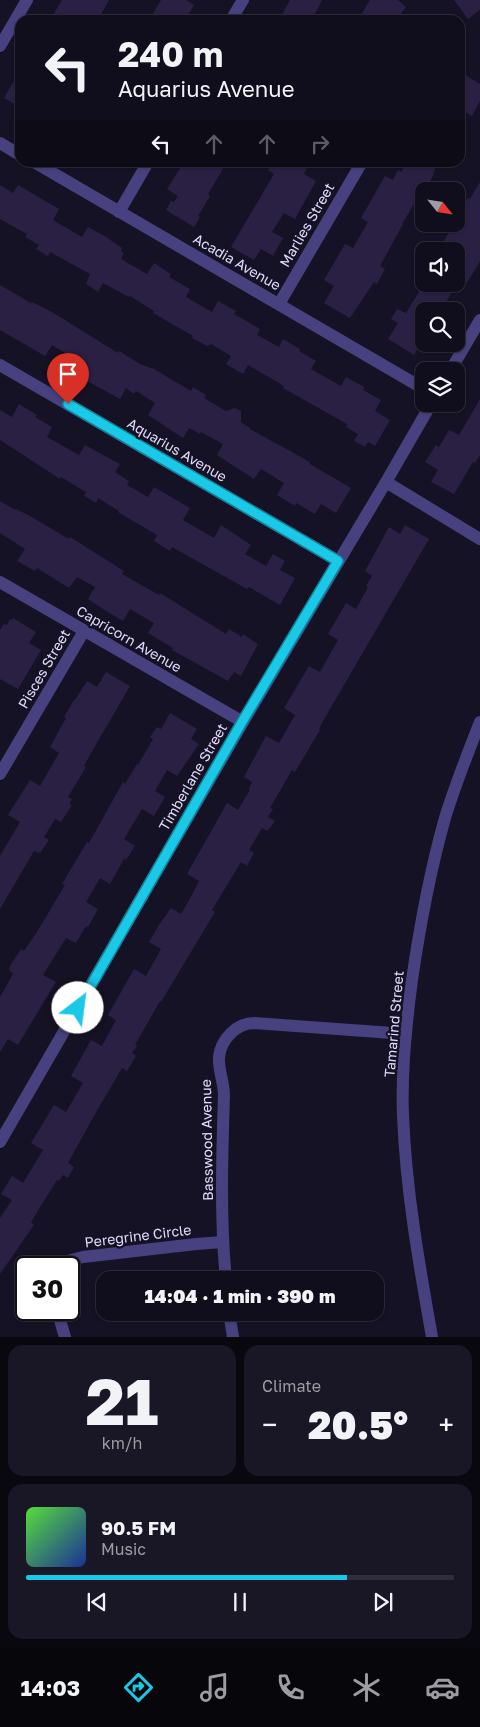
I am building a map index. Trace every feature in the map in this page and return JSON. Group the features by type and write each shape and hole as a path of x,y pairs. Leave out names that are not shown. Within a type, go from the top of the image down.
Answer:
{"street":[{"path":"18,15 27,0"},
{"path":"234,15 243,0"},
{"path":"0,46 15,20"},
{"path":"0,143 15,151"},
{"name":"Acadia Avenue","path":"43,167 415,384"},
{"path":"120,212 145,167"},
{"name":"Marlies Street","path":"279,304 359,167"},
{"path":"455,362 480,320"},
{"name":"Aquarius Avenue","path":"0,365 338,561"},
{"name":"Timberlane Street","path":"0,1142 242,722 386,482 425,412"},
{"path":"386,482 480,539"},
{"name":"Capricorn Avenue","path":"0,582 242,722"},
{"name":"Pisces Street","path":"0,774 84,631"},
{"name":"Tamarind Street","path":"432,1337 418,1258 406,1159 403,1115 406,1034 418,941 437,849 446,815 480,722"},
{"name":"Basswood Avenue","path":"225,1271 223,1242 224,1088 219,1057 224,1043 236,1028 246,1023 254,1022 406,1034"},
{"name":"Peregrine Circle","path":"80,1258 223,1242"},
{"path":"60,1321 65,1337"},
{"path":"231,1321 234,1337"}],"building":[{"path":"62,0 109,0 101,15 53,15"},
{"path":"161,0 186,0 194,5 188,15 152,15"},
{"path":"290,0 322,0 314,15 282,15"},
{"path":"370,0 398,0 406,7 400,15 361,15"},
{"path":"454,0 480,0 480,10 468,19"},
{"path":"465,75 480,84 480,101 472,116 465,112"},
{"path":"15,79 15,104 4,98"},
{"path":"181,167 224,167 208,194 210,196 194,227 166,210 171,201 174,202 178,196 167,189"},
{"path":"270,167 308,167 304,174 316,181 295,219 284,213 272,232 283,238 273,256 261,249 254,260 231,247 274,174 268,170"},
{"path":"404,167 436,167 430,182 415,182 415,202 380,266 385,269 377,284 374,282 350,318 324,303 334,286 324,280 345,244 353,248 368,222 361,218 385,176 393,180 398,170 401,172"},
{"path":"480,182 480,261 467,283 465,282 465,242 443,242 449,232 465,232 465,203 468,198 470,199"},
{"path":"0,185 13,193 18,185 59,209 53,220 82,237 88,227 106,237 122,248 121,251 124,253 121,259 147,274 154,263 171,274 169,277 190,289 186,297 212,312 218,301 236,311 234,314 260,329 257,335 279,347 283,339 300,349 299,351 316,361 311,369 341,386 346,377 364,387 363,390 381,400 375,411 390,420 375,446 368,442 365,447 354,441 358,434 346,427 347,424 283,388 284,386 248,365 243,374 226,364 231,356 211,344 207,346 192,338 193,336 153,313 154,311 130,296 103,283 98,292 86,284 90,274 50,252 48,256 36,249 39,245 25,237 27,234 0,219"},
{"path":"0,285 31,303 52,312 118,353 119,351 140,364 154,369 191,391 193,387 206,395 204,398 226,411 235,408 241,411 241,422 250,429 310,462 310,464 351,488 336,513 321,504 315,514 296,503 295,506 277,495 284,483 261,469 254,479 217,455 223,444 189,428 183,438 148,415 155,403 136,391 134,394 126,388 120,399 76,375 83,364 52,345 45,356 0,330"},
{"path":"419,292 452,292 446,302 415,302 416,352 414,355 388,339 398,323 391,319 397,309 406,313"},
{"path":"480,399 480,455 475,463 473,462 454,494 431,482 438,470 425,462 436,445 439,447 449,430 459,435"},
{"path":"19,404 37,415 35,417 52,427 47,437 79,455 85,445 120,464 115,472 129,481 127,485 148,497 154,487 190,508 183,520 214,538 221,525 251,545 245,554 266,566 273,554 285,561 280,570 295,578 280,605 249,587 247,589 172,547 170,551 154,541 157,535 98,498 96,503 84,496 86,492 61,477 60,479 0,440 0,410 12,417"},
{"path":"0,501 69,539 70,537 124,571 122,574 159,595 160,593 226,634 229,629 242,637 243,634 258,644 241,676 234,672 228,681 172,650 173,648 148,633 154,623 130,609 123,621 106,611 88,599 95,587 77,577 69,588 37,568 35,571 17,561 25,549 0,533"},
{"path":"405,525 429,539 323,721 320,730 295,772 292,770 270,808 273,809 268,817 275,821 267,831 262,828 249,850 254,853 247,866 241,862 212,910 215,912 135,1045 137,1046 132,1053 136,1056 127,1071 122,1068 95,1114 68,1163 74,1167 68,1178 63,1175 59,1181 57,1180 31,1222 34,1225 0,1274 0,1218 12,1200 1,1194 12,1176 23,1183 43,1150 31,1143 54,1105 66,1112 83,1083 71,1076 91,1040 102,1046 116,1020 108,1015 134,969 146,976 161,949 149,942 171,908 181,914 193,893 199,881 187,874 227,803 238,810 250,790 252,782 244,777 266,736 279,743 295,715 284,708 309,666 320,672 338,640 328,634 346,603 356,609 372,576 365,571 389,527 400,534"},
{"path":"13,618 36,632 29,643 41,650 18,689 0,679 0,630 4,624 7,625 10,619 12,620"},
{"path":"106,672 130,686 68,797 72,799 69,804 72,805 61,822 55,819 44,837 49,840 40,853 34,851 0,909 0,856 20,822 8,815 30,780 40,786 59,753 50,747 66,718 64,717 87,681 97,687"},
{"path":"170,713 197,729 191,739 199,744 177,776 167,770 155,791 165,797 154,816 142,809 124,839 135,846 126,860 124,859 110,884 100,878 86,902 98,909 88,927 86,926 76,943 66,938 43,975 56,982 18,1045 8,1039 0,1052 0,997 13,974 9,970 10,966 21,949 24,951 37,932 65,885 62,884 87,842 89,843 123,782 125,784 138,765 153,739 150,737 157,727 161,729"}],"route":[{"path":"68,404 338,561 242,722 78,1008"}]}
